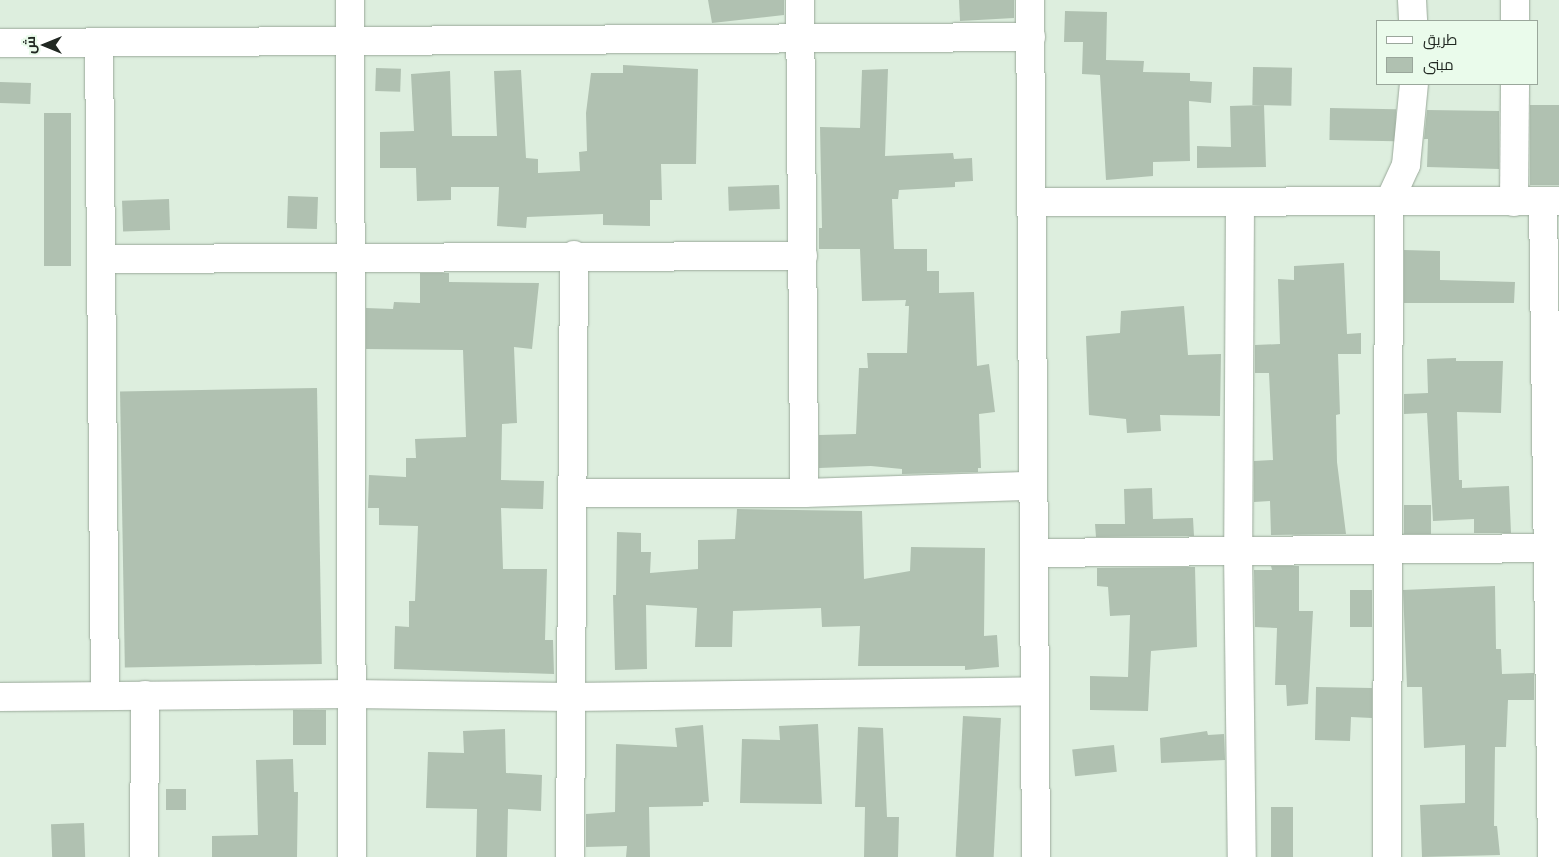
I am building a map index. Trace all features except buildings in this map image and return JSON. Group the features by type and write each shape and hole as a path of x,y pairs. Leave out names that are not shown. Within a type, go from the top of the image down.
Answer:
{"street":[{"path":"350,0 352,857"},
{"path":"800,0 804,493"},
{"path":"1030,0 1036,857"},
{"path":"1412,0 1413,20"},
{"path":"1515,0 1515,20"},
{"path":"0,43 800,40 1031,37"},
{"path":"99,43 106,696"},
{"path":"1387,857 1389,202 1406,165 1414,85"},
{"path":"1514,85 1514,202"},
{"path":"1032,202 1551,201 1554,705 1552,857"},
{"path":"1240,202 1238,550 1242,857"},
{"path":"102,259 574,255 803,256"},
{"path":"570,857 574,255"},
{"path":"572,493 804,493 1034,486"},
{"path":"1034,553 1553,548"},
{"path":"0,697 352,694 570,698 1035,691"},
{"path":"144,857 145,695"}]}
